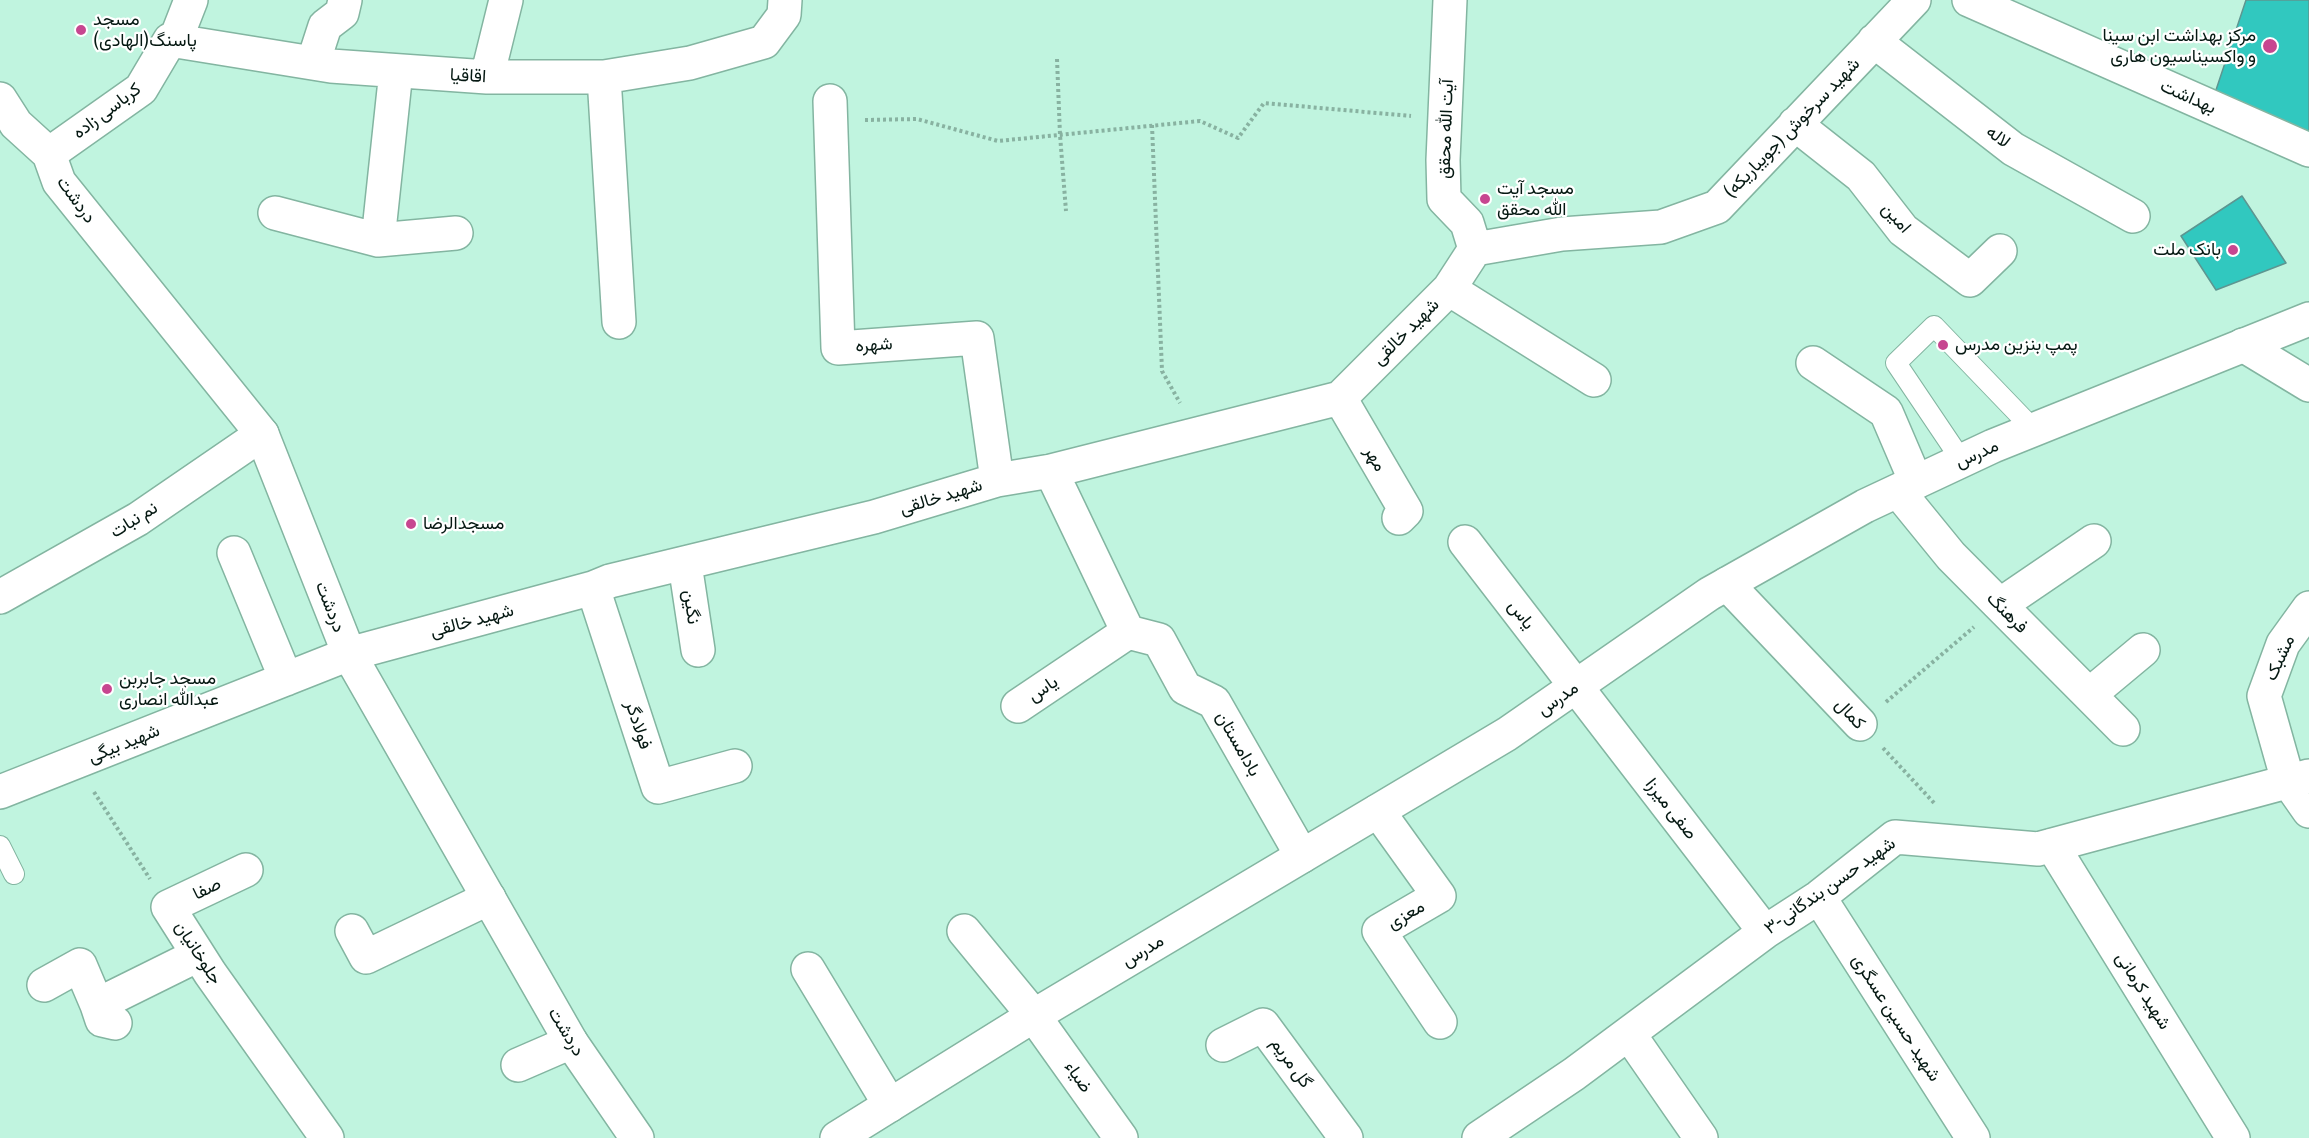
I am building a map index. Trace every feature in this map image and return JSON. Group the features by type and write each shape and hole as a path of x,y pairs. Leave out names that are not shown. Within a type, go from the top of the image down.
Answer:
{"street":[{"name":"کرباسی زاده","path":"49,154 141,89 170,40 177,36 191,0"},
{"path":"313,63 325,26 342,13 345,0"},
{"path":"487,77 506,0"},
{"name":"اقاقیا","path":"170,40 313,63 396,71 487,77 604,77 690,63 764,42 784,15 785,0"},
{"name":"آیت الله محقق","path":"1450,0 1444,199 1467,223 1475,249"},
{"name":"شهید سرخوش (جویباریکه)","path":"1475,249 1562,234 1661,227 1717,207 1914,0"},
{"name":"بهداشت","path":"1969,0 2309,150"},
{"name":"لاله","path":"1874,41 2013,149 2133,216"},
{"path":"378,240 396,71"},
{"path":"604,77 619,322"},
{"name":"شهره","path":"831,111 838,348 977,338 998,480"},
{"name":"دردشت","path":"5,120 49,154 59,182 262,434 349,654 571,1042 637,1138"},
{"name":"امین","path":"1795,124 1861,177 1903,230 1970,280 2000,251"},
{"path":"275,213 378,240 456,233"},
{"name":"شهید خالقی","path":"349,654 593,588 610,581 874,517 998,480 1051,471 1340,398 1449,289 1475,249"},
{"path":"1449,289 1594,380"},
{"name":"مدرس","path":"837,1138 1034,1016 1507,734 1709,594 1865,506 2034,430 2309,319"},
{"path":"2243,345 2309,385"},
{"name":"فرهنگ","path":"1813,363 1886,412 1907,486 1951,556 2123,729"},
{"name":"مهر","path":"1340,398 1406,511 1399,518"},
{"name":"نم نبات","path":"0,597 138,519 262,434"},
{"path":"1051,471 1128,632"},
{"path":"2000,605 2093,540"},
{"name":"یاس","path":"1465,542 1576,687"},
{"path":"234,553 286,679"},
{"name":"نگین","path":"685,564 698,650"},
{"name":"کمال","path":"1727,584 1860,724"},
{"name":"فولادگر","path":"593,588 658,787 735,766"},
{"name":"مشبک","path":"2309,608 2283,644 2264,696 2298,778 2309,812"},
{"name":"یاس","path":"1018,706 1128,632"},
{"name":"بادامستان","path":"1128,632 1159,640 1185,687 1214,702 1302,856"},
{"path":"2089,695 2143,650"},
{"name":"شهید بیگی","path":"0,792 349,654"},
{"name":"صفی میرزا","path":"1576,687 1766,932"},
{"name":"۳-شهید حسن بندگانی","path":"1479,1138 1574,1074 1766,932 1819,897 1895,837 2038,849 2298,778"},
{"name":"معزی","path":"1378,811 1439,896 1379,931 1440,1022"},
{"name":"شهید کرمانی","path":"2052,845 2233,1138"},
{"name":"صفا","path":"168,907 246,870"},
{"path":"352,931 366,957 489,897"},
{"name":"شهید حسین عسگری","path":"1819,897 1972,1138"},
{"name":"جلوخانیان","path":"168,907 198,955 327,1138"},
{"name":"ضیاء","path":"964,931 1034,1016 1121,1138"},
{"path":"44,985 80,965 106,1014 198,955"},
{"path":"808,969 890,1105"},
{"name":"گل مریم","path":"1224,1045 1263,1024 1346,1138"},
{"path":"1629,1034 1701,1138"},
{"path":"518,1065 571,1042"}],"lane":[{"path":"1962,461 1896,363 1934,326 2034,430"},
{"path":"0,846 14,874"}],"path":[{"path":"1058,59 1060,135 1066,211"},
{"path":"831,111 917,119 998,141 1200,121 1238,138 1264,103 1445,119"},
{"path":"1152,125 1162,371"},
{"path":"1860,724 2000,605"},
{"name":"کمال","path":"1860,724 1973,844"},
{"name":"جلوخانیان","path":"75,763 168,907"}],"building":[{"name":"مرکز بهداشت ابن سینا و واکسیناسیون هاری","path":"2246,0 2309,0 2309,137 2215,93"},
{"name":"بانک ملت","path":"2242,196 2286,263 2216,290 2181,236"}],"place":[{"name":"مسجد پاسنگ(الهادی)","path":"81,30"},
{"name":"مرکز بهداشت ابن سینا و واکسیناسیون هاری","path":"2270,46"},
{"name":"مسجد آیت الله محقق","path":"1485,199"},
{"name":"بانک ملت","path":"2233,250"},
{"name":"پمپ بنزین مدرس","path":"1943,345"},
{"name":"مسجدالرضا","path":"411,524"},
{"name":"مسجد جابربن عبدالله انصاری","path":"107,689"}]}
